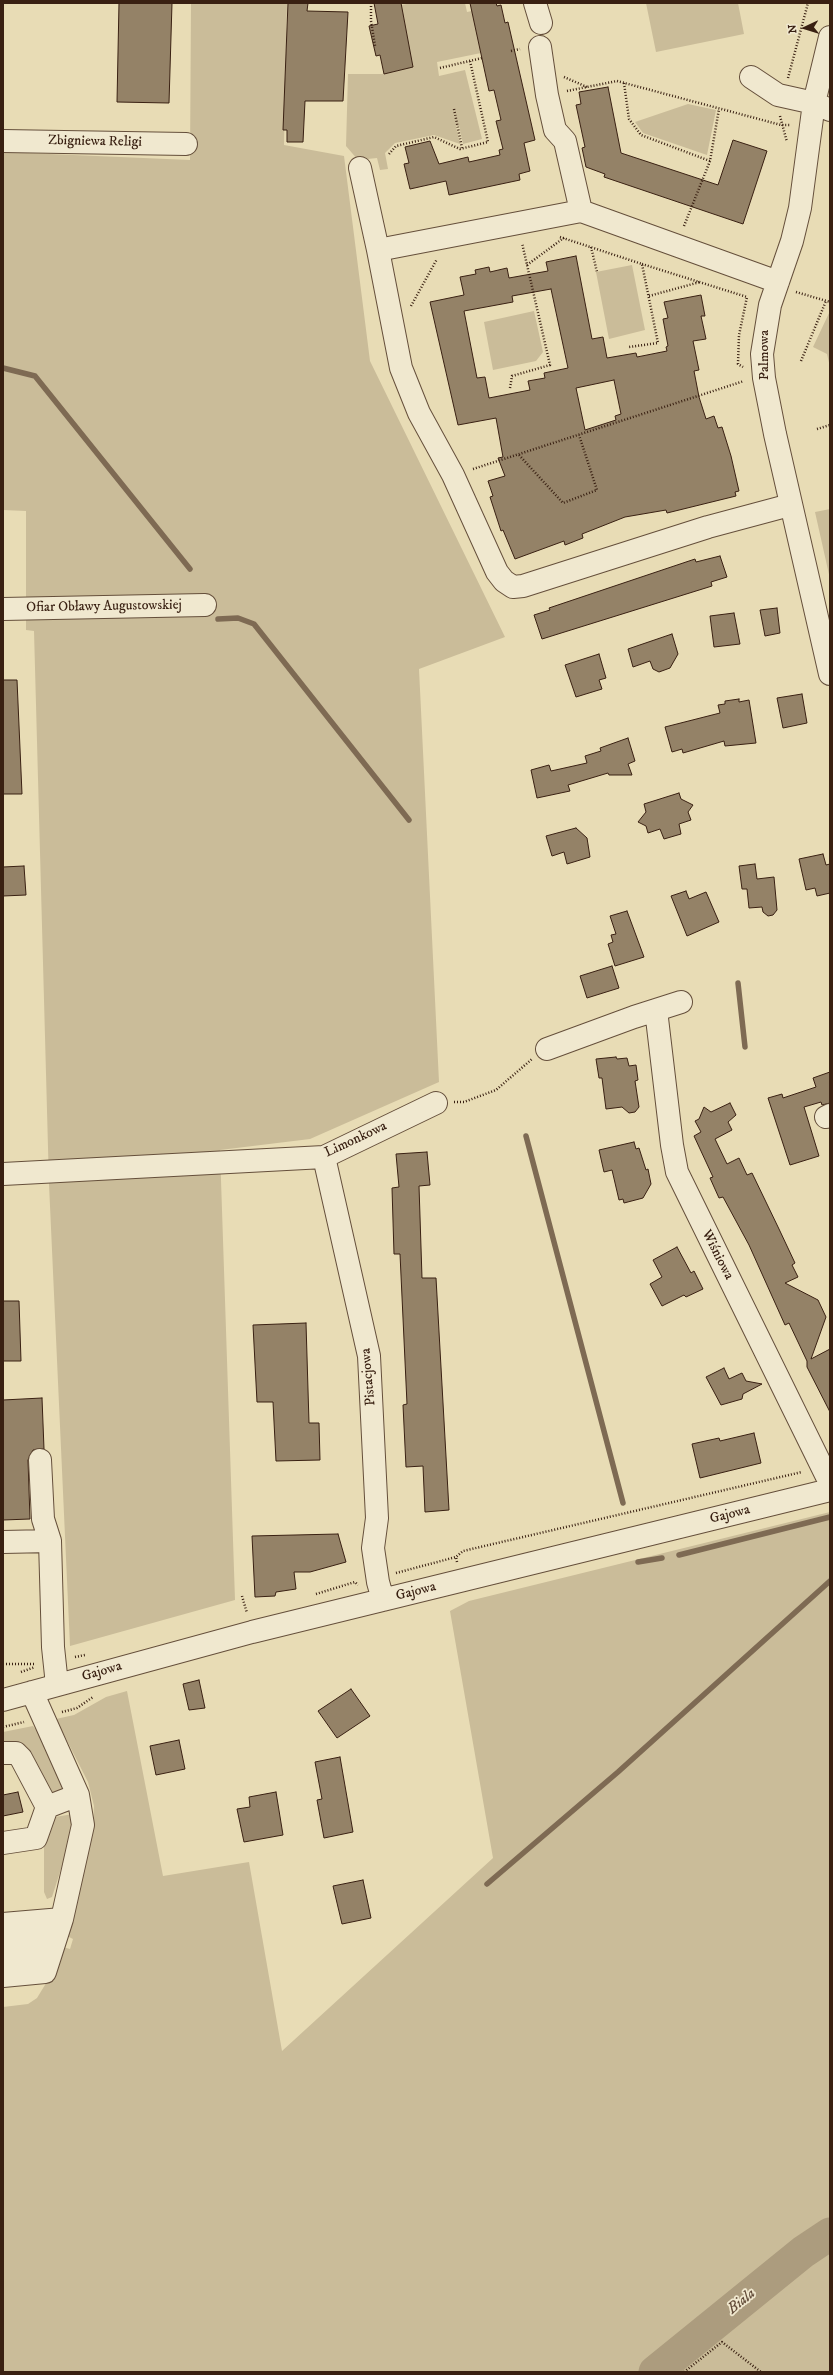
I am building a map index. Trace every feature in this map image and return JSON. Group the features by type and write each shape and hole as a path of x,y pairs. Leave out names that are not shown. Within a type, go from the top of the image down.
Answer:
{"street":[{"name":"Palmowa","path":"830,37 822,106 800,208 786,287 766,322 763,366 767,399 790,505 830,674"},
{"path":"540,47 547,95 555,130 565,141 580,211"},
{"path":"751,77 758,83 783,96 822,106"},
{"name":"Zbigniewa Religi","path":"3,141 186,144"},
{"path":"360,168 401,368 419,412 453,476 497,572 504,581 513,587 523,586 708,527 790,505"},
{"path":"378,250 580,211 786,287"},
{"name":"Ofiar Obławy Augustowskiej","path":"3,609 205,604"},
{"path":"547,1049 681,1002"},
{"name":"Wiśniowa","path":"656,1010 673,1154 678,1172 827,1476"},
{"name":"Limonkowa","path":"3,1174 324,1157 436,1103"},
{"name":"Pistacjowa","path":"324,1157 370,1356 377,1518 373,1548 378,1582 383,1600"},
{"path":"40,1460 43,1520 50,1541 54,1662 57,1685"},
{"name":"Gajowa","path":"3,1700 175,1652 830,1490"},
{"path":"3,1542 50,1541"},
{"path":"3,1976 46,1972 84,1825 78,1795 32,1692"},
{"path":"3,1753 16,1753 22,1758 47,1807 36,1838 3,1844"},
{"path":"47,1807 78,1795"},
{"path":"3,1924 56,1937"},
{"path":"3,1940 56,1937"},
{"path":"3,1959 56,1937"}],"path":[{"path":"371,3 371,21 375,46"},
{"path":"547,95 617,81 781,125 779,110 808,3"},
{"path":"440,68 482,58"},
{"path":"389,154 396,146 434,137 462,148 488,142 470,61"},
{"path":"560,75 588,87"},
{"path":"624,83 629,119 641,135 710,161"},
{"path":"454,109 462,148"},
{"path":"684,226 710,161 719,109"},
{"path":"527,265 566,237 642,264 747,297 739,335 738,364 745,369"},
{"path":"510,388 512,376 550,365 522,242"},
{"path":"591,246 597,272"},
{"path":"412,312 411,304 438,258"},
{"path":"629,347 658,343 642,264"},
{"path":"649,296 701,282"},
{"path":"786,287 830,302"},
{"path":"801,361 826,301"},
{"path":"483,466 746,381 745,375"},
{"path":"817,429 830,425"},
{"path":"519,454 562,503 597,490 579,435"},
{"path":"436,1103 464,1102 496,1090 522,1066 547,1049"},
{"path":"463,1551 827,1476"},
{"path":"3,1664 37,1664"},
{"path":"684,2372 722,2342 761,2372"}],"shaded area":[{"path":"191,3 287,3 284,145 344,156 370,361 505,637 419,669 439,1082 310,1139 220,1150 235,1600 70,1646 49,1184 34,631 26,630 26,511 3,510 3,152 190,160"},
{"path":"412,3 465,3 467,12 472,11 481,53 437,62 439,76 465,70 482,139 463,144 459,126 456,126 460,144 434,135 395,143 385,153 388,169 380,170 377,158 358,160 346,146 348,74 384,74 413,67 401,5"},
{"path":"646,3 738,3 744,34 656,52"},
{"path":"688,104 716,110 707,155 643,133 635,122"},
{"path":"632,265 645,330 609,339 596,272"},
{"path":"534,311 543,352 536,361 493,370 484,322"},
{"path":"830,311 830,367 827,354 813,347"},
{"path":"830,509 830,579 815,512"},
{"path":"830,1512 830,2372 3,2372 3,2007 28,2004 37,1998 48,1980 54,1981 59,1946 70,1949 73,1939 67,1936 93,1833 94,1806 88,1782 56,1719 74,1715 106,1697 127,1691 163,1876 249,1862 282,2051 493,1858 450,1611 469,1601"},
{"path":"33,1726 40,1735 64,1787 60,1792 54,1793 50,1790 31,1752 26,1746 11,1741 3,1743 3,1732"},
{"path":"73,1814 69,1844 52,1897 47,1899 44,1892 44,1840 55,1817"}],"building":[{"path":"119,3 172,3 169,103 117,102"},
{"path":"288,3 308,3 307,11 348,12 343,101 305,101 303,142 287,142 287,130 283,130"},
{"path":"374,3 401,3 413,67 384,74 380,55 376,56 369,26 378,24"},
{"path":"470,3 496,3 497,6 501,5 505,23 508,22 535,140 524,143 530,171 519,174 520,180 449,195 446,181 410,189 404,164 409,163 405,147 430,141 439,164 468,157 469,162 500,155 499,150 503,149 496,121 501,120 494,90 489,91"},
{"path":"608,87 621,153 718,185 733,140 767,151 743,224 604,177 605,174 586,167 582,148 585,147 576,105 581,104 579,92"},
{"path":"576,256 592,339 603,337 607,358 636,353 637,357 667,351 666,347 668,346 663,319 668,318 664,302 701,295 705,316 701,316 706,339 693,341 699,370 694,371 699,397 706,419 714,416 718,428 722,427 731,456 739,491 735,492 736,496 667,513 666,510 625,517 582,534 583,538 565,545 564,541 515,559 503,530 501,531 490,497 493,496 488,481 505,476 498,458 503,457 496,418 458,425 430,302 464,295 460,277 476,274 475,270 489,267 490,272 507,268 509,278 548,271 546,262","holes":["551,289 568,368 544,373 545,378 528,381 530,390 489,398 485,377 477,378 464,311 513,302 512,296","614,380 621,414 615,416 616,420 585,430 576,388"]},
{"path":"720,556 727,577 711,582 712,586 542,639 534,615 550,610 549,608 695,559 696,562"},
{"path":"777,608 780,633 765,636 760,610"},
{"path":"734,613 740,644 714,647 710,616"},
{"path":"672,634 678,654 670,668 659,672 653,669 650,661 633,667 628,649"},
{"path":"599,654 606,678 599,680 602,689 576,697 565,665"},
{"path":"3,680 17,680 22,794 3,794"},
{"path":"802,694 807,723 783,728 777,698"},
{"path":"739,699 739,702 749,700 756,743 725,746 724,741 683,753 682,749 672,752 665,727 720,713 718,705 725,704 725,701"},
{"path":"628,738 635,761 628,764 632,775 609,775 608,773 568,785 570,791 537,798 531,770 549,765 551,771 587,763 585,756 601,751 600,748"},
{"path":"679,793 681,799 693,805 688,812 691,820 679,824 681,834 664,839 660,829 648,833 646,826 638,822 646,812 644,804"},
{"path":"576,828 587,838 590,857 567,864 564,852 552,856 546,836"},
{"path":"823,854 826,865 830,864 830,893 817,896 815,888 806,890 799,859"},
{"path":"755,864 757,879 774,877 777,910 773,915 768,916 763,912 762,907 749,908 747,889 742,889 739,866"},
{"path":"24,866 26,895 3,896 3,867"},
{"path":"686,891 689,899 706,892 719,922 687,936 671,896"},
{"path":"627,911 644,957 615,966 608,944 613,942 611,935 616,934 610,916"},
{"path":"612,966 619,988 587,998 580,976"},
{"path":"616,1057 617,1059 627,1058 629,1066 636,1065 638,1080 635,1081 639,1107 635,1112 629,1113 622,1107 606,1109 602,1078 599,1078 596,1059"},
{"path":"830,1072 830,1103 822,1105 821,1102 804,1107 819,1156 790,1165 768,1098 782,1094 783,1098 816,1087 813,1078"},
{"path":"730,1103 736,1115 728,1122 732,1130 715,1139 727,1164 739,1158 747,1175 752,1173 795,1263 792,1265 798,1277 785,1283 818,1300 826,1317 811,1359 830,1349 830,1412 807,1367 807,1361 789,1323 785,1325 749,1245 723,1197 719,1198 710,1178 713,1177 694,1136 701,1132 695,1121 699,1119 704,1107 711,1112"},
{"path":"634,1142 636,1149 639,1148 646,1170 648,1169 651,1184 643,1198 624,1203 623,1199 619,1200 612,1170 604,1172 599,1150"},
{"path":"427,1152 430,1185 419,1186 422,1278 436,1278 449,1510 425,1512 423,1466 406,1467 403,1405 407,1404 400,1254 394,1254 392,1188 399,1187 396,1154"},
{"path":"677,1247 691,1273 694,1271 703,1289 686,1297 684,1295 662,1306 650,1284 662,1277 653,1260"},
{"path":"3,1301 19,1301 21,1361 3,1361"},
{"path":"306,1323 309,1423 319,1423 320,1460 276,1461 273,1402 257,1402 253,1325"},
{"path":"724,1368 729,1379 742,1373 746,1381 762,1384 743,1394 742,1399 721,1405 706,1377"},
{"path":"42,1398 44,1449 33,1450 28,1460 30,1519 3,1520 3,1400"},
{"path":"754,1433 761,1463 700,1478 692,1444 719,1438 720,1441"},
{"path":"338,1534 346,1562 310,1572 294,1572 296,1589 276,1592 275,1596 255,1597 252,1536"},
{"path":"199,1680 205,1708 189,1710 183,1684"},
{"path":"351,1689 370,1716 337,1738 318,1711"},
{"path":"179,1740 185,1769 156,1775 150,1746"},
{"path":"340,1757 353,1832 324,1838 317,1800 322,1799 315,1762"},
{"path":"18,1792 23,1812 3,1816 3,1795"},
{"path":"276,1792 283,1835 244,1842 237,1809 250,1807 249,1797"},
{"path":"363,1880 371,1918 342,1924 333,1886"}],"waterway":[{"path":"3,368 35,376 190,569"},
{"path":"218,619 238,618 254,624 409,820"},
{"path":"738,983 745,1047"},
{"path":"526,1136 623,1503"},
{"path":"679,1555 830,1517"},
{"path":"638,1562 662,1558"},
{"path":"487,1884 618,1772 830,1581"},
{"name":"Biala","path":"655,2372 803,2252 830,2234"}]}
